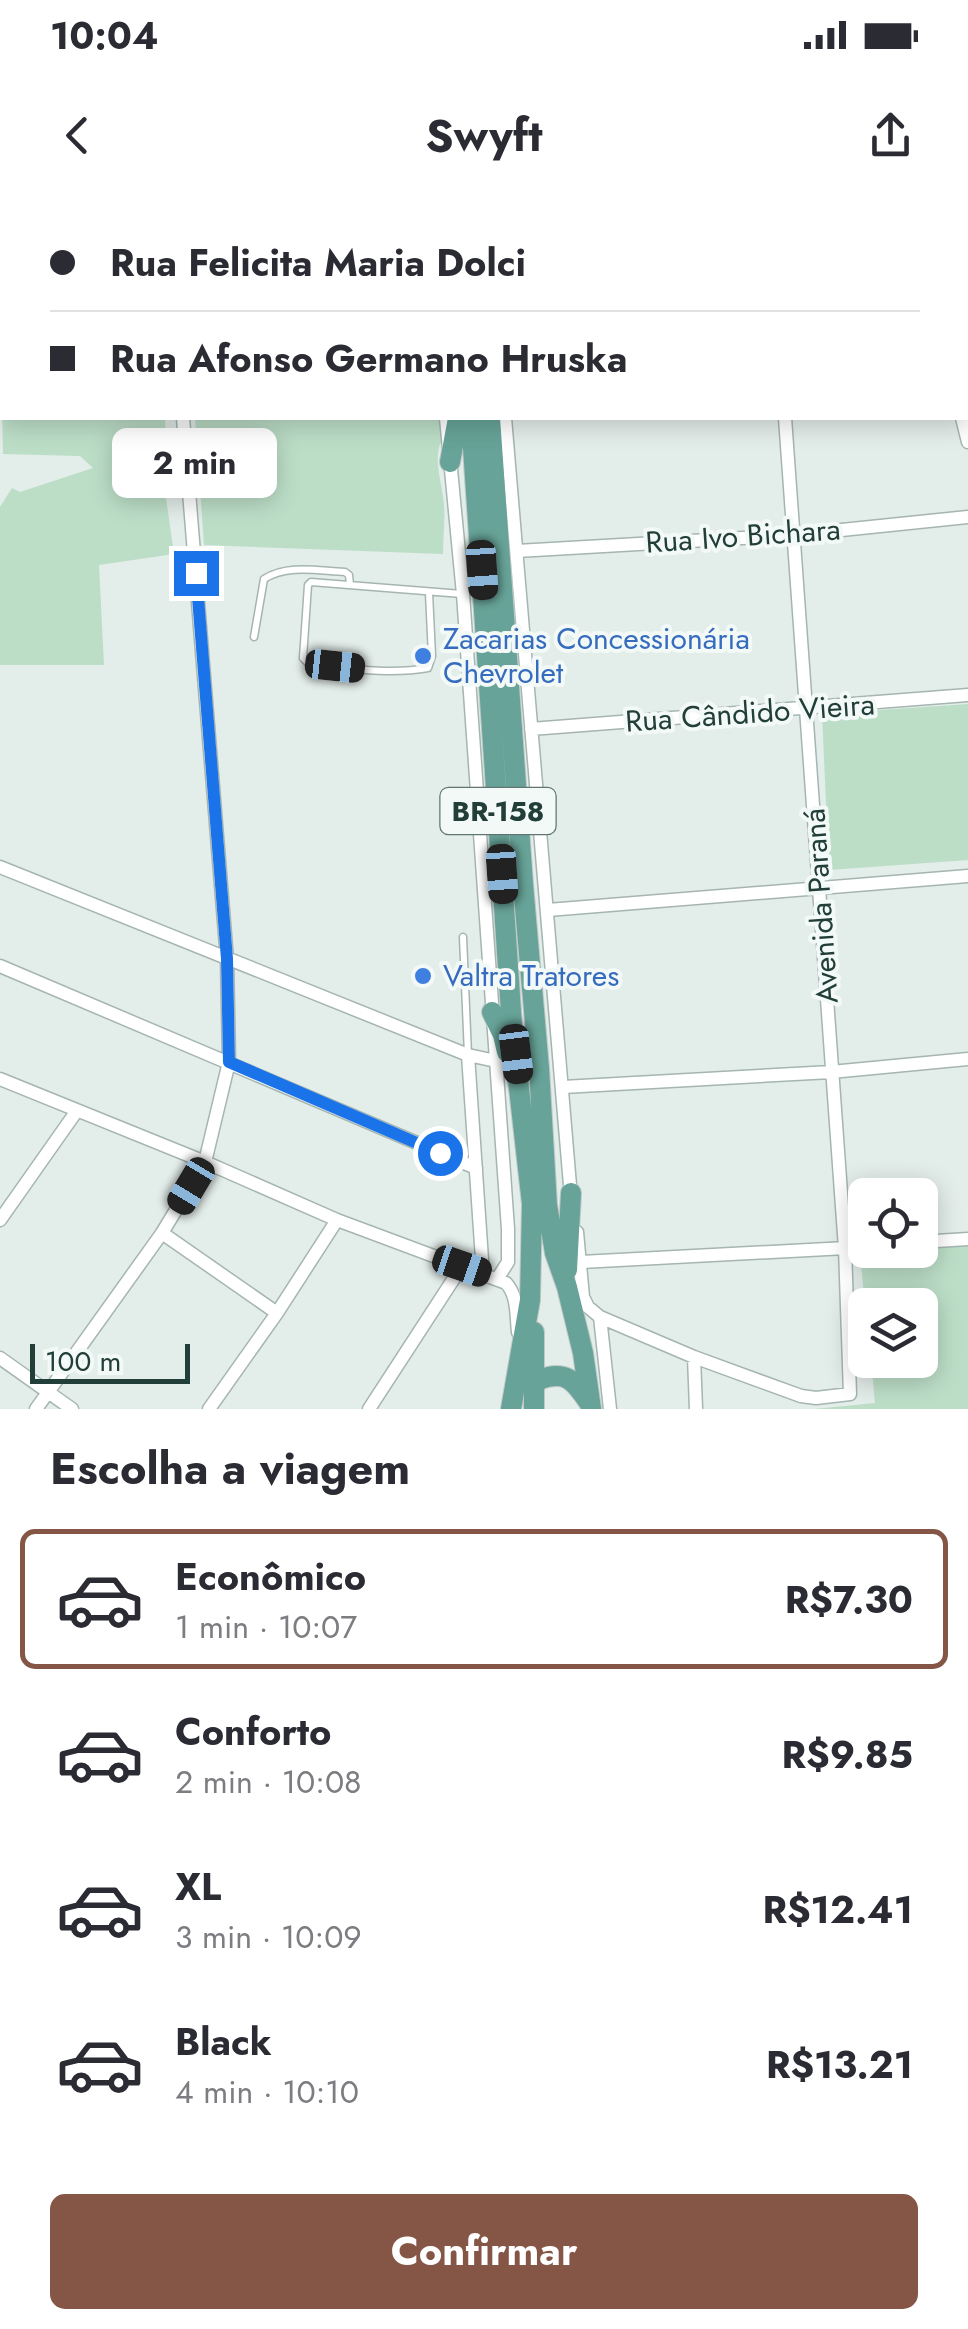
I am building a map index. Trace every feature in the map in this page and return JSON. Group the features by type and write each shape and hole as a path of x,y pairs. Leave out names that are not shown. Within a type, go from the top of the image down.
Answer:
{"main road":[{"path":"450,462 458,420"},
{"name":"BR-158","path":"471,420 511,1006 522,1112 540,1204 567,1288 597,1407"},
{"path":"491,420 539,1068 540,1204"},
{"path":"492,420 510,476"},
{"path":"492,1012 503,1035 522,1112"},
{"path":"567,1288 571,1193"},
{"name":"BR-158","path":"530,1300 540,1204"},
{"path":"511,1409 530,1300"},
{"path":"530,1300 534,1313 534,1399"},
{"path":"534,1399 538,1380 560,1375 574,1382 597,1407"}],"street":[{"path":"36,1409 162,1233 206,1162 229,1062 227,959 184,420"},
{"path":"446,420 463,594 508,1245 508,1262 498,1279"},
{"path":"504,420 571,1193 584,1296 588,1307 600,1318 801,1402"},
{"name":"Avenida Paraná","path":"785,420 845,1248 850,1394 801,1402"},
{"name":"Rua Ivo Bichara","path":"517,550 793,534 968,517"},
{"name":"Rua Cândido Vieira","path":"531,729 968,696"},
{"path":"0,866 468,1055 496,1061"},
{"path":"548,910 968,876"},
{"path":"0,966 476,1168"},
{"path":"468,1055 483,1274"},
{"path":"563,1087 968,1060"},
{"path":"0,1079 338,1220 506,1283 515,1298 520,1352"},
{"path":"0,1220 76,1112"},
{"path":"209,1409 338,1220"},
{"path":"162,1233 276,1313"},
{"path":"938,1240 968,1238"},
{"path":"581,1262 848,1248"},
{"path":"369,1409 462,1266"},
{"path":"597,1407 600,1318"},
{"path":"694,1357 696,1409"},
{"path":"0,1358 72,1409"}],"lane":[{"path":"254,638 264,579 274,572 345,572 350,585"},
{"path":"430,592 432,656 428,668 370,670 309,664 303,658 309,582 463,594"},
{"path":"462,936 468,1055"}],"green space":[{"path":"2,420 165,420 167,466 144,472 144,493 166,498 174,554 99,565 104,665 0,665 0,507 12,488 20,492 93,468 80,456 3,454"},
{"path":"195,420 452,420 438,455 444,511 443,554 204,545"},
{"path":"968,704 968,860 829,870 822,714"},
{"path":"968,1245 968,1409 814,1409 875,1403 873,1378 938,1378 938,1288 863,1288 861,1268 938,1268 938,1248"}],"place":[{"name":"Zacarias Concessionária Chevrolet","path":"423,656"},
{"name":"Valtra Tratores","path":"423,976"}],"route":[{"path":"196,573 227,959 229,1062 440,1153"}]}
